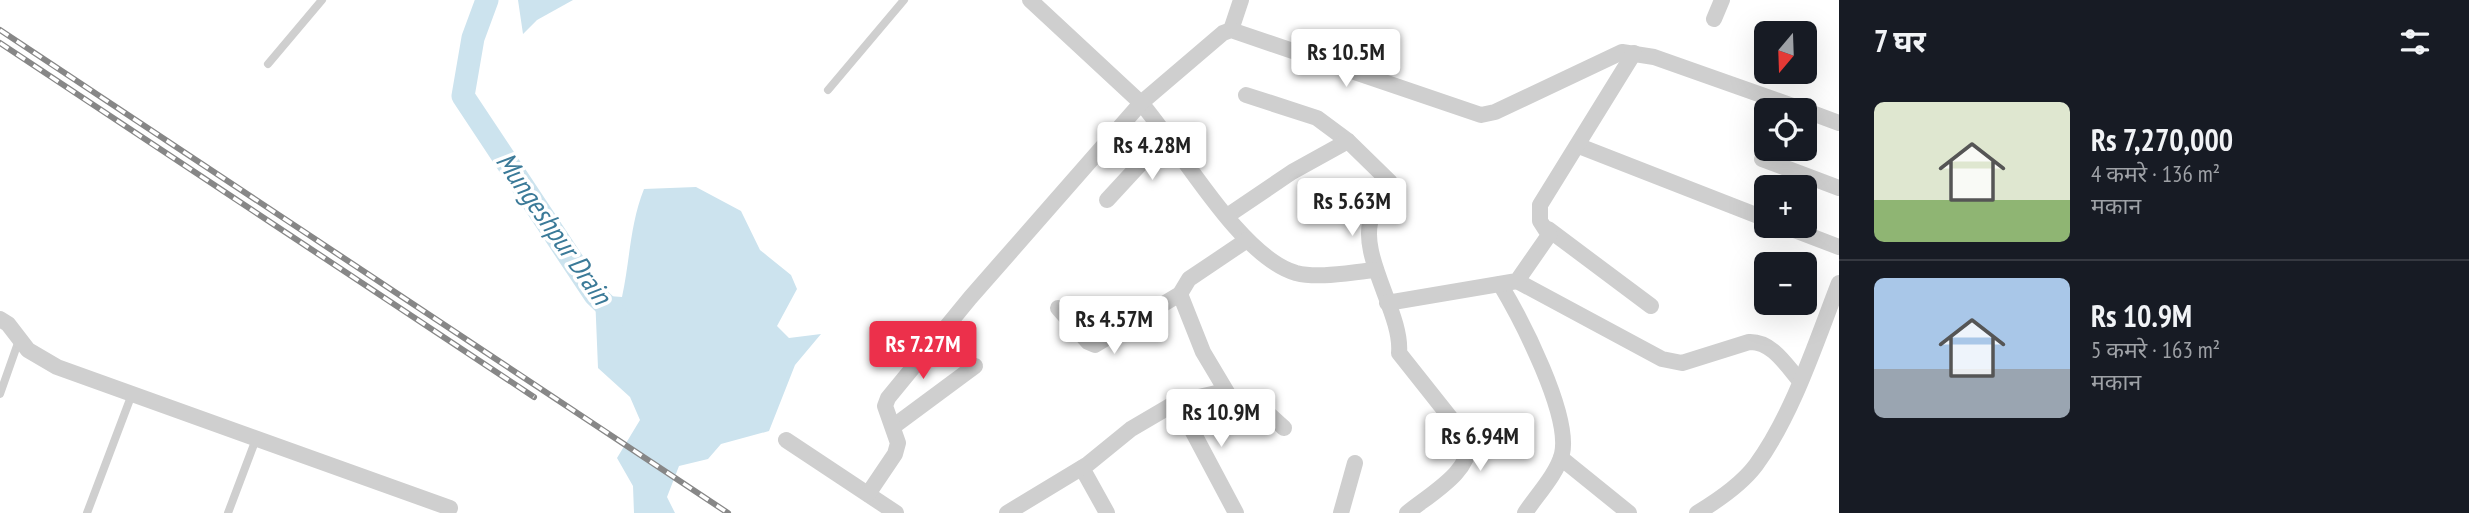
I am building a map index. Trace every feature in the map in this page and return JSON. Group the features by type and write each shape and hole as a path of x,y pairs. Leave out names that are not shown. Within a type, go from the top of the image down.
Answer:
{"street":[{"path":"1030,0 1141,103 1227,216 1247,240 1272,261 1292,272 1304,274 1376,270"},
{"path":"1231,30 1241,0"},
{"path":"1714,19 1722,0"},
{"path":"868,494 895,454 898,443 885,406 888,398 970,298 1141,103 1223,33 1231,30 1481,115 1495,112 1611,55 1634,53 1768,98"},
{"path":"1634,53 1579,146 1540,205 1540,221 1651,306"},
{"path":"1246,95 1317,118 1348,141 1387,178 1391,186 1391,193 1375,210 1370,220 1376,270 1400,333 1399,353 1468,440 1470,451 1463,465 1407,513"},
{"path":"1817,114 1839,122"},
{"path":"1107,200 1167,135"},
{"path":"1227,216 1292,172 1348,141"},
{"path":"1579,146 1754,214"},
{"path":"1767,161 1839,188"},
{"path":"1517,281 1548,240 1548,229"},
{"path":"1815,238 1839,247"},
{"path":"1058,308 1088,342 1095,345 1180,294 1189,279 1247,240"},
{"path":"1387,303 1517,281 1662,359 1682,363 1749,342 1759,342 1769,347 1800,381"},
{"path":"1697,513 1742,480 1755,466 1800,381 1839,283"},
{"path":"1500,284 1528,334 1561,421 1561,458 1525,513"},
{"path":"1180,294 1203,352 1237,409 1248,412 1261,407 1284,428"},
{"path":"0,319 8,324 28,350 57,367 450,508"},
{"path":"894,426 975,366"},
{"path":"1007,513 1082,468 1131,429 1177,402 1225,391"},
{"path":"1177,402 1236,513"},
{"path":"786,440 896,513"},
{"path":"1561,458 1629,513"},
{"path":"1341,513 1355,463"},
{"path":"1082,468 1107,513"}],"lane":[{"path":"268,64 323,0"},
{"path":"828,90 904,0"},
{"path":"0,394 19,340"},
{"path":"87,513 132,394"},
{"path":"228,513 256,439"}],"water":[{"path":"518,0 573,0 537,20 523,34"},
{"path":"696,187 741,211 760,250 791,275 797,289 777,326 789,338 821,334 795,365 769,431 721,444 708,459 679,466 667,497 675,513 634,513 633,486 617,458 640,420 630,397 598,368 595,295 622,297 633,229 644,189"}],"waterway":[{"name":"Mungeshpur Drain","path":"487,0 473,38 463,96 595,295 617,316"}],"railway":[{"path":"0,30 728,513"},
{"path":"0,43 534,397"}]}
